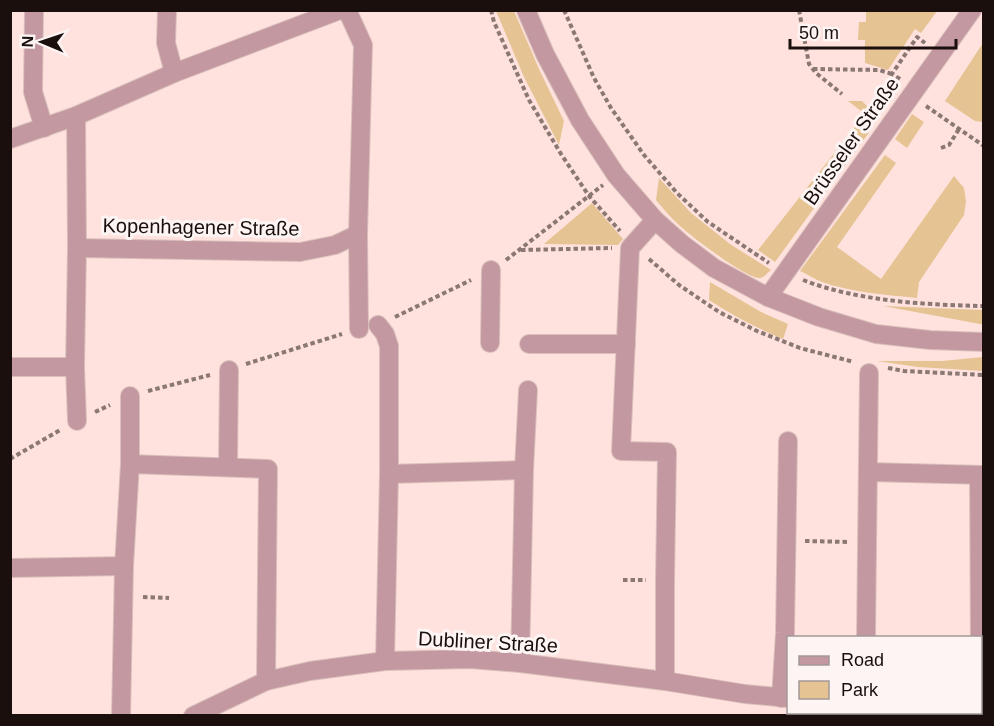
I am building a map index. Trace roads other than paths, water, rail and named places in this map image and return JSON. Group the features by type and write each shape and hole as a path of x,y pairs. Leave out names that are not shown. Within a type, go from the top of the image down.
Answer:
{"street":[{"path":"34,10 33,92 44,128"},
{"path":"167,10 166,43 174,73"},
{"path":"10,139 76,117 174,73 340,10"},
{"path":"347,10 363,45 358,234 359,329"},
{"path":"526,10 545,54 580,120 616,175 655,220 714,268 768,297 819,317 876,334 930,340 984,342"},
{"name":"Brüsseler Straße","path":"768,297 972,10"},
{"path":"76,117 76,421"},
{"path":"655,220 630,248 621,451 668,452 665,681"},
{"name":"Kopenhagener Straße","path":"77,248 300,252 335,245 358,234"},
{"path":"490,343 491,270"},
{"path":"378,325 385,334 388,346 385,661"},
{"path":"529,344 626,344"},
{"path":"10,367 75,367"},
{"path":"228,467 229,370"},
{"path":"866,636 869,373"},
{"path":"520,663 528,390"},
{"path":"121,716 124,566 130,464 130,396"},
{"path":"785,698 788,441"},
{"path":"130,464 268,469 266,681"},
{"path":"388,474 524,470"},
{"path":"869,472 982,475 981,636"},
{"path":"10,568 124,566"},
{"name":"Dubliner Straße","path":"193,716 266,681 385,661 470,659 520,663 785,698"}]}
